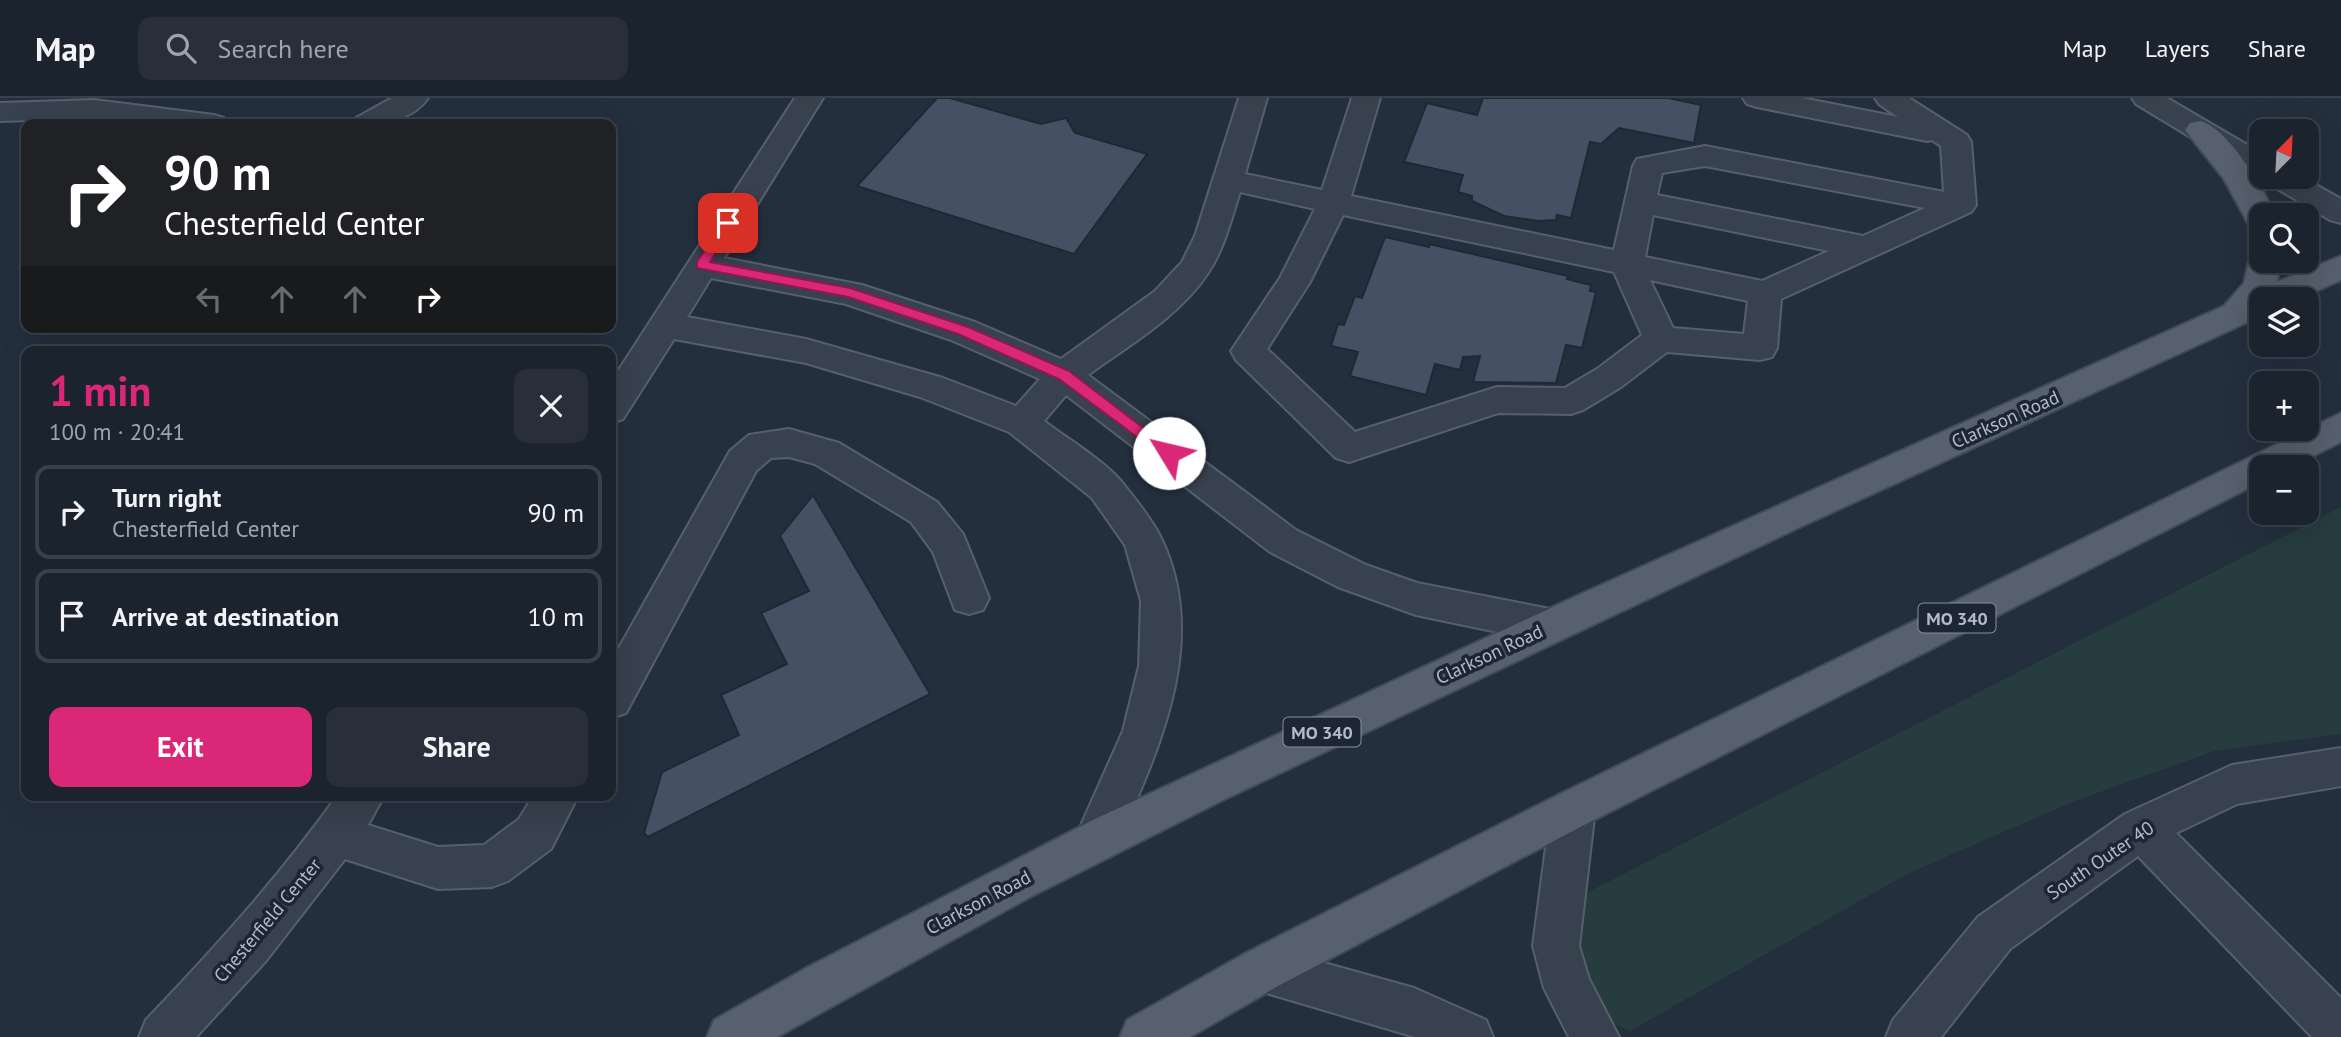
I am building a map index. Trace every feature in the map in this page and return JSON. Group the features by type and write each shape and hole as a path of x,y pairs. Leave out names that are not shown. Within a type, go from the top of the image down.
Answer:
{"main road":[{"path":"2200,130 2229,162 2248,189 2254,203"},
{"path":"2296,287 2341,267"},
{"path":"2248,308 2260,286 2263,273"},
{"name":"Clarkson Road","path":"732,1037 929,927 1096,841 1550,626 2248,308"},
{"name":"MO 340","path":"1144,1037 1263,969 1573,809 2341,426"}],"street":[{"path":"375,119 414,98"},
{"path":"616,402 809,98"},
{"path":"1022,422 1064,375 1167,299 1195,268 1211,236 1254,98"},
{"path":"1366,98 1334,202 1294,282 1248,351 1349,448 1497,400 1571,401 1609,378 1661,339 1760,348 1765,293"},
{"path":"1757,98 1946,136"},
{"path":"1889,98 1956,142 1960,205"},
{"path":"2146,98 2249,159"},
{"path":"0,111 94,109 174,119"},
{"path":"1661,339 1627,265 1648,166 1705,156 1960,205"},
{"path":"1228,180 1765,293 1960,205"},
{"path":"2300,189 2341,213"},
{"path":"1640,202 1867,248"},
{"path":"701,265 850,293 963,331 1064,375 1283,541 1352,576 1416,599 1550,626"},
{"path":"664,325 806,351 931,387 1022,422 1105,488 1143,540 1161,601 1159,666 1144,731 1096,841"},
{"path":"616,691 743,461 762,445 789,443 826,453 924,512 950,545 969,598"},
{"name":"South Outer 40","path":"1910,1037 1994,933 2141,828 2232,785 2341,767"},
{"name":"Chesterfield Center","path":"163,1037 249,946 336,836 360,801"},
{"path":"336,836 438,869 492,866 535,834 554,801"},
{"path":"1573,809 1556,946 1568,988 1595,1037"},
{"path":"2141,828 2341,1032"},
{"path":"1263,969 1413,1012 1469,1037"}],"green space":[{"path":"2341,507 2341,734 2214,751 2075,801 1909,873 1630,1031 1588,1012 1553,910 2306,525 2319,525 2319,518"}],"building":[{"path":"937,98 950,98 1041,124 1066,118 1075,133 1147,154 1074,254 857,186"},
{"path":"1483,98 1668,98 1701,105 1694,143 1619,128 1601,144 1590,142 1571,218 1557,215 1556,220 1539,221 1504,216 1472,201 1472,196 1458,192 1463,175 1404,162 1427,103 1477,115"},
{"path":"1385,237 1429,247 1429,244 1568,276 1567,279 1591,285 1590,291 1596,292 1582,348 1566,345 1556,383 1473,382 1480,356 1463,357 1460,370 1435,364 1426,395 1350,376 1358,352 1331,346 1338,324 1344,325 1355,296 1362,298"},
{"path":"813,495 930,694 648,837 644,833 662,772 739,735 721,695 787,664 761,613 809,591 780,536"}],"route":[{"path":"728,223 701,265 850,293 963,331 1064,375 1169,453"}]}
